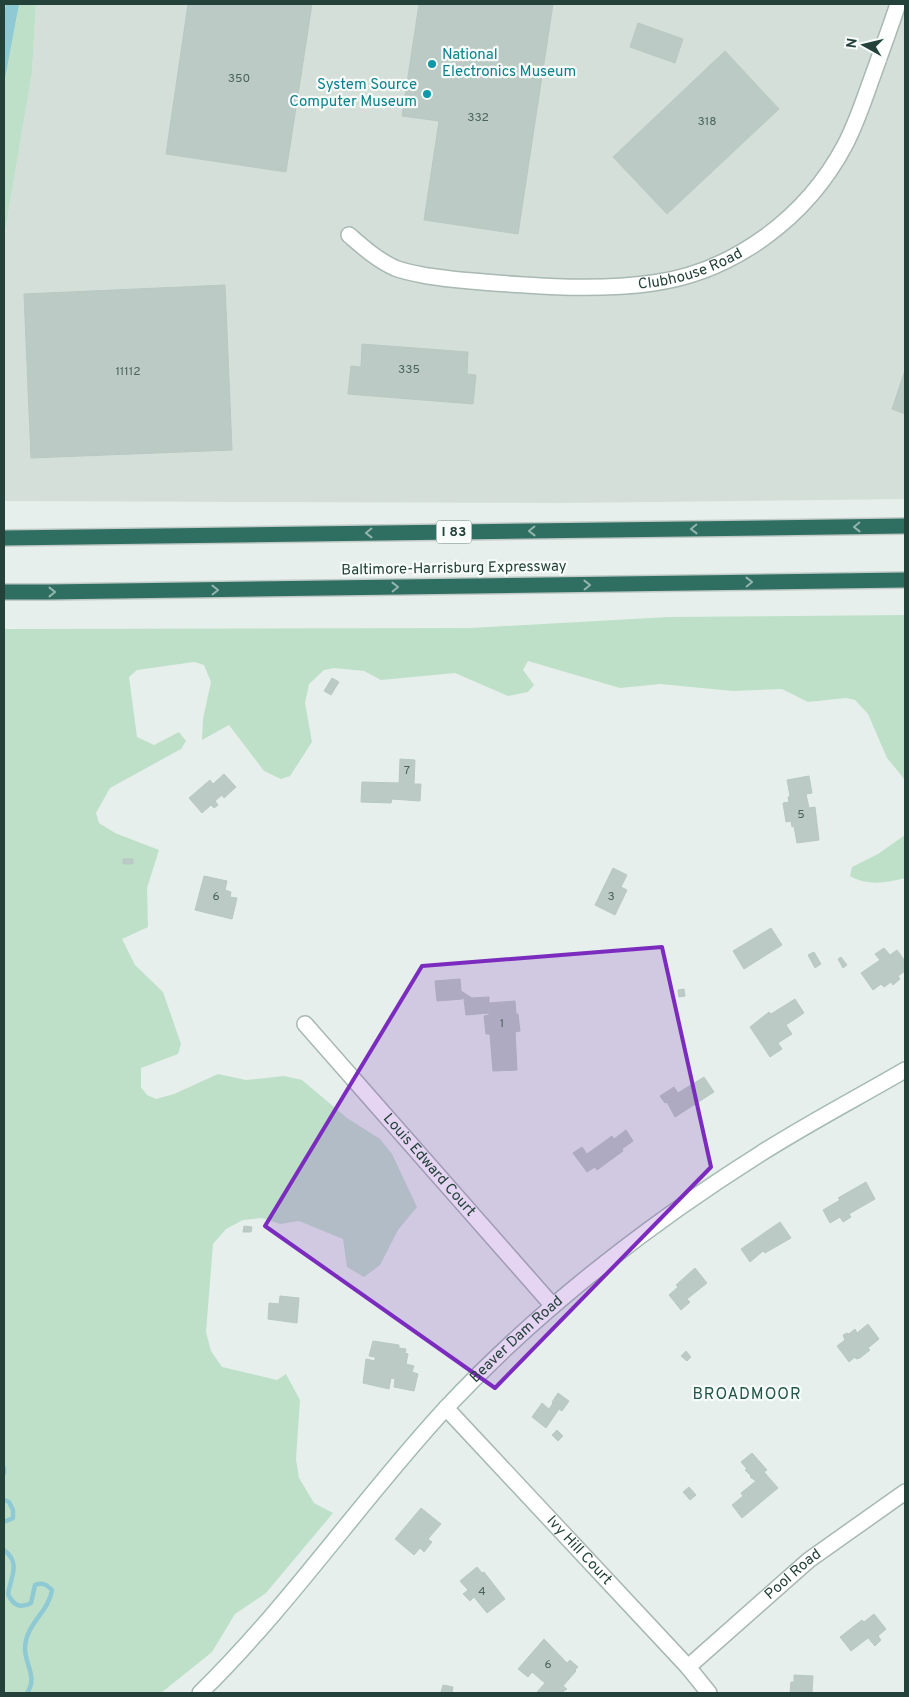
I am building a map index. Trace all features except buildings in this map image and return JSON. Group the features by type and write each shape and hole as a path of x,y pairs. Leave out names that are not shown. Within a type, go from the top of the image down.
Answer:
{"highway":[{"name":"I 83","path":"4,538 905,526"},
{"name":"Baltimore-Harrisburg Expressway","path":"4,592 905,580"}],"street":[{"name":"Clubhouse Road","path":"349,235 376,258 395,268 437,277 518,285 603,286 654,283 698,272 726,260 752,245 790,218 811,196 832,167 856,121 898,4"},
{"name":"Louis Edward Court","path":"305,1024 553,1306"},
{"name":"Beaver Dam Road","path":"200,1693 263,1626 446,1408 502,1352 553,1306 635,1239 700,1193 762,1152 905,1070"},
{"name":"Ivy Hill Court","path":"446,1408 688,1667 710,1693"},
{"name":"Pool Road","path":"688,1667 809,1560 905,1492"}],"highlighted area":[{"path":"662,947 711,1167 495,1388 265,1226 422,966"}],"shaded area":[{"path":"36,4 905,4 905,499 560,503 4,501 4,238 32,73"}],"green space":[{"path":"4,4 36,4 32,73 4,238"},
{"path":"905,615 905,780 887,758 868,714 855,700 846,698 808,702 782,689 733,691 660,684 620,688 528,661 523,670 534,685 528,692 508,696 455,673 381,680 364,671 334,668 324,670 309,684 305,703 312,742 290,776 281,779 264,771 229,725 202,740 203,719 211,682 204,665 194,662 137,670 129,677 137,737 154,745 179,732 186,741 181,749 110,788 96,813 99,823 115,833 159,850 147,888 148,927 122,939 135,965 163,992 181,1044 178,1054 141,1068 141,1087 147,1095 156,1099 174,1094 218,1074 246,1080 284,1076 302,1080 347,1118 380,1139 392,1154 417,1207 398,1230 380,1265 364,1277 347,1267 343,1239 299,1221 280,1224 262,1218 243,1220 226,1229 213,1244 206,1332 211,1351 222,1367 277,1380 286,1374 300,1400 296,1459 299,1478 314,1503 333,1513 266,1593 235,1614 212,1652 161,1693 4,1693 4,629 470,628 668,617"},
{"path":"905,835 905,878 877,883 863,881 850,876 852,867 878,854"}],"water":[{"path":"6,4 19,4 4,83 4,15"}],"waterway":[{"path":"4,1468 4,1473"},
{"path":"4,1500 9,1502 13,1510 13,1518 4,1522"},
{"path":"4,1550 14,1565 8,1594 12,1601 20,1606 31,1603 35,1585 45,1584 52,1590 47,1605 33,1625 26,1640 25,1649 31,1676 30,1687 27,1693"}],"place":[{"name":"National Electronics Museum","path":"432,64"},
{"name":"System Source Computer Museum","path":"427,94"}],"district":[{"name":"BROADMOOR","path":"747,1395"}]}
